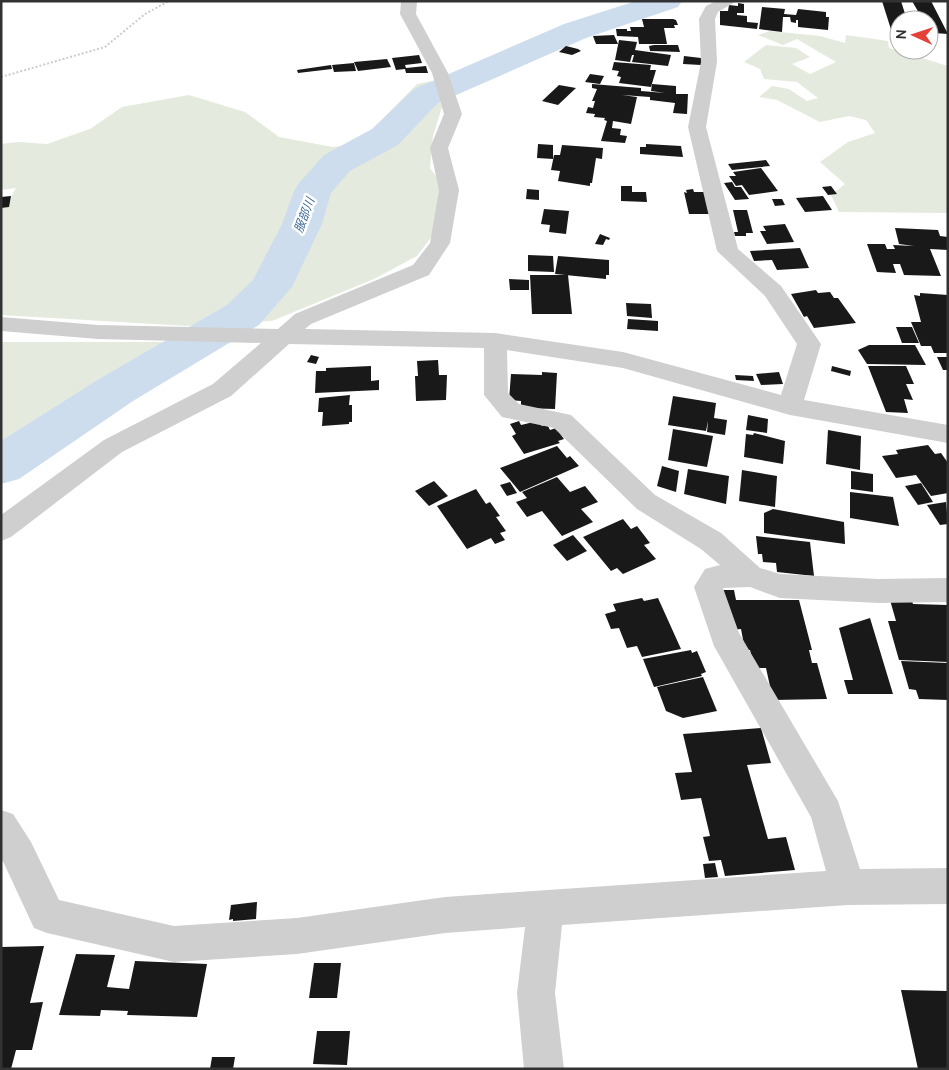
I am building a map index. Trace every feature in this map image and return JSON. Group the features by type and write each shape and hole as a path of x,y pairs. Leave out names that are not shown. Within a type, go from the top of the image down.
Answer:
{"street":[{"path":"1,530 113,446 222,390 303,319 421,270 440,243 449,190 439,148 452,114 451,105 440,73 408,14 409,1"},
{"path":"730,1 711,9 707,19 709,62 697,128 728,251 773,291 809,344 790,406"},
{"path":"1,324 98,332 495,341 623,360 790,406 948,434"},
{"path":"495,341 496,395 511,411 562,421 646,502 711,541 750,576"},
{"path":"848,887 826,812 725,637 708,587 715,577 750,576 780,586 878,591 948,590"},
{"path":"1,826 19,854 47,915 174,944 297,936 445,914 848,887 948,886"},
{"path":"544,1069 536,994 546,908"}],"path":[{"path":"1,76 105,47 145,14 170,1"}],"shaded area":[{"path":"770,31 820,36 845,43 846,35 888,41 889,60 928,60 948,66 948,213 839,212 831,195 845,184 820,162 848,142 875,133 866,120 849,116 820,122 777,100 759,97 772,86 789,89 807,101 818,98 797,82 764,79 760,69 744,62 766,45 796,48 810,57 792,64 810,74 836,62 797,39 783,45 758,35"},
{"path":"432,81 442,107 433,136 430,168 442,184 436,231 417,256 374,279 272,321 187,326 1,315 1,209 8,203 16,188 1,190 1,144 18,142 47,144 90,129 122,107 189,95 245,112 279,137 333,147 359,143 417,84"},
{"path":"1,342 180,342 87,394 1,454"}],"building":[{"path":"882,1 901,1 904,10 889,10 889,23"},
{"path":"912,1 931,1 936,10 917,10"},
{"path":"738,3 744,4 744,13 737,13 737,15 747,16 747,22 758,23 757,29 720,25 720,11 728,11 729,5 738,6"},
{"path":"762,7 785,9 784,14 796,15 798,9 826,12 826,17 829,17 828,30 798,27 798,20 796,20 796,23 791,22 790,17 783,17 782,32 759,29"},
{"path":"939,17 948,34 939,33"},
{"path":"642,19 673,19 676,20 678,25 674,25 675,28 664,28 667,44 639,44 638,37 617,36 616,29 631,31 630,27 644,27"},
{"path":"614,35 618,44 596,44 593,36"},
{"path":"619,40 637,42 635,50 671,55 668,66 632,62 634,55 632,55 630,62 615,60"},
{"path":"678,45 680,52 650,51 649,46"},
{"path":"566,46 581,51 572,55 559,52"},
{"path":"419,55 422,63 405,65 406,68 426,66 428,73 406,73 405,69 396,70 392,58"},
{"path":"684,56 701,58 701,65 683,64"},
{"path":"387,59 391,67 358,71 354,62"},
{"path":"614,62 651,65 650,70 656,70 651,87 619,83 621,77 617,76 619,71 612,70"},
{"path":"354,63 356,71 334,72 332,65"},
{"path":"331,65 332,69 298,73 297,70"},
{"path":"590,74 604,76 600,84 585,82"},
{"path":"592,84 641,88 641,91 665,93 651,91 652,84 676,86 676,94 688,94 687,114 673,113 675,103 650,100 650,97 622,95 637,97 631,124 613,121 612,128 621,129 620,135 627,136 625,143 601,141 607,121 604,120 605,118 594,117 595,114 586,113 588,107 593,108 595,101 592,101 597,89 592,88"},
{"path":"559,85 576,88 558,105 542,101"},
{"path":"538,144 553,145 553,159 537,158"},
{"path":"646,144 681,146 683,157 640,154 640,147 646,147"},
{"path":"562,145 603,148 602,159 596,158 590,186 558,181 560,171 551,170 554,155 560,155"},
{"path":"766,160 770,166 732,170 728,164"},
{"path":"761,168 778,191 749,195 742,185 736,186 729,176 736,176 733,172"},
{"path":"732,182 735,187 741,187 749,199 735,200 724,183"},
{"path":"621,186 632,186 632,192 646,192 647,202 621,201"},
{"path":"831,186 837,194 828,195 822,187"},
{"path":"527,189 539,190 539,200 526,199"},
{"path":"693,189 694,192 705,192 711,214 689,214 684,192 687,193 686,190"},
{"path":"11,196 9,207 1,208 1,197"},
{"path":"823,196 832,210 805,212 796,198"},
{"path":"772,199 782,199 785,205 775,206"},
{"path":"544,209 569,211 566,234 549,232 550,225 541,224"},
{"path":"733,210 747,210 753,233 746,233 746,236 735,236 734,232 738,232"},
{"path":"785,224 794,242 767,244 760,231 766,231 763,226"},
{"path":"895,228 938,230 940,236 948,237 948,250 930,249 941,276 904,275 900,264 893,264 896,273 877,272 867,244 885,244 887,249 895,249 893,245 914,246 899,244"},
{"path":"600,234 610,238 609,240 606,239 603,245 595,244"},
{"path":"800,248 809,268 777,270 772,260 754,261 750,251"},
{"path":"528,255 553,256 554,272 528,271"},
{"path":"558,256 609,260 609,275 606,275 606,279 555,274"},
{"path":"530,275 568,275 572,314 532,314"},
{"path":"509,279 529,280 529,290 510,290"},
{"path":"816,290 818,293 830,292 834,298 838,298 856,323 814,328 807,316 804,317 791,294"},
{"path":"920,293 948,295 948,353 934,353 931,346 921,346 911,322 921,322 914,295 920,296"},
{"path":"626,303 651,304 652,318 627,316"},
{"path":"628,319 658,321 658,331 627,329"},
{"path":"896,327 912,327 919,343 902,343"},
{"path":"869,345 915,345 926,365 867,364 858,350"},
{"path":"311,355 319,357 316,364 307,362"},
{"path":"937,357 948,357 948,370 943,370"},
{"path":"438,360 439,375 447,375 446,400 416,401 415,376 418,376 417,361"},
{"path":"371,366 371,381 379,380 379,390 315,393 316,371 326,371 326,368"},
{"path":"832,366 851,371 850,376 831,371"},
{"path":"868,366 906,366 914,384 906,384 913,400 904,399 908,413 886,412"},
{"path":"542,372 557,373 555,409 521,408 521,401 509,400 511,374 542,375"},
{"path":"779,372 783,384 761,385 756,374"},
{"path":"735,375 753,376 754,381 736,380"},
{"path":"350,395 349,405 352,405 352,422 349,422 349,424 322,426 323,412 318,412 319,398"},
{"path":"673,396 716,403 714,418 727,420 725,435 707,432 708,421 706,431 668,425"},
{"path":"748,415 768,419 767,433 746,430"},
{"path":"519,421 521,425 538,421 542,426 547,424 550,430 556,428 564,439 558,441 560,443 524,454 512,436 516,434 510,424"},
{"path":"673,429 713,436 707,467 668,460"},
{"path":"828,430 861,436 860,470 826,464"},
{"path":"754,433 785,441 783,464 744,457 746,434 753,435"},
{"path":"928,445 935,454 941,453 948,463 948,493 931,496 916,475 896,478 882,456 898,454 896,450"},
{"path":"557,446 567,458 570,456 579,466 520,492 500,468"},
{"path":"662,466 679,471 676,492 657,486"},
{"path":"688,469 729,476 726,504 684,494"},
{"path":"742,470 777,476 775,507 739,501"},
{"path":"851,471 873,474 873,492 851,489"},
{"path":"557,477 570,492 585,486 598,502 581,509 593,522 562,536 542,511 527,517 516,502 527,498 522,492"},
{"path":"434,481 448,496 429,506 415,491"},
{"path":"510,482 517,493 507,496 500,485"},
{"path":"921,483 933,502 918,505 905,486"},
{"path":"476,489 486,504 490,502 500,516 496,517 506,531 500,533 505,540 495,544 491,538 467,549 437,506"},
{"path":"850,492 893,497 899,526 850,518"},
{"path":"946,502 948,524 940,525 927,505"},
{"path":"773,509 844,522 845,544 764,533 764,513"},
{"path":"623,519 631,529 637,526 650,543 644,545 656,559 623,574 617,568 611,571 583,537"},
{"path":"573,535 587,551 567,561 553,545"},
{"path":"756,536 810,542 814,576 777,572 776,563 763,562 762,554 758,554"},
{"path":"722,590 734,590 736,600 799,600 812,650 809,650 812,663 817,663 827,699 773,700 766,668 754,668 750,650 745,650 741,629 730,630"},
{"path":"642,598 644,601 658,598 681,649 642,657 637,646 627,648 619,628 611,629 605,614 616,611 613,604"},
{"path":"890,600 912,601 913,604 947,605 948,662 899,660 888,621 896,621"},
{"path":"870,618 893,694 848,694 844,680 853,680 839,628"},
{"path":"691,650 692,653 697,651 706,672 701,674 702,676 654,687 643,659"},
{"path":"901,661 948,663 948,700 919,699 916,690 909,689"},
{"path":"703,677 717,711 683,718 666,711 657,687"},
{"path":"761,728 771,763 747,765 768,839 786,837 795,870 725,876 721,860 709,861 703,837 710,836 701,798 681,800 675,773 692,772 683,734"},
{"path":"715,863 718,877 705,878 703,864"},
{"path":"257,902 256,919 229,920 231,905"},
{"path":"44,946 30,1003 43,1002 32,1050 16,1050 11,1069 1,1069 1,947"},
{"path":"76,954 115,955 107,987 129,989 135,961 207,964 197,1017 127,1015 128,1011 101,1010 100,1016 59,1015"},
{"path":"314,963 341,963 337,998 309,998"},
{"path":"901,990 948,991 948,1069 918,1069"},
{"path":"317,1031 350,1031 347,1065 313,1064"},
{"path":"212,1057 235,1057 233,1069 210,1069"}],"waterway":[{"name":"服部川","path":"1,466 116,390 243,315 271,287 302,224 313,191 337,163 385,137 426,96 575,31 667,1"}]}
